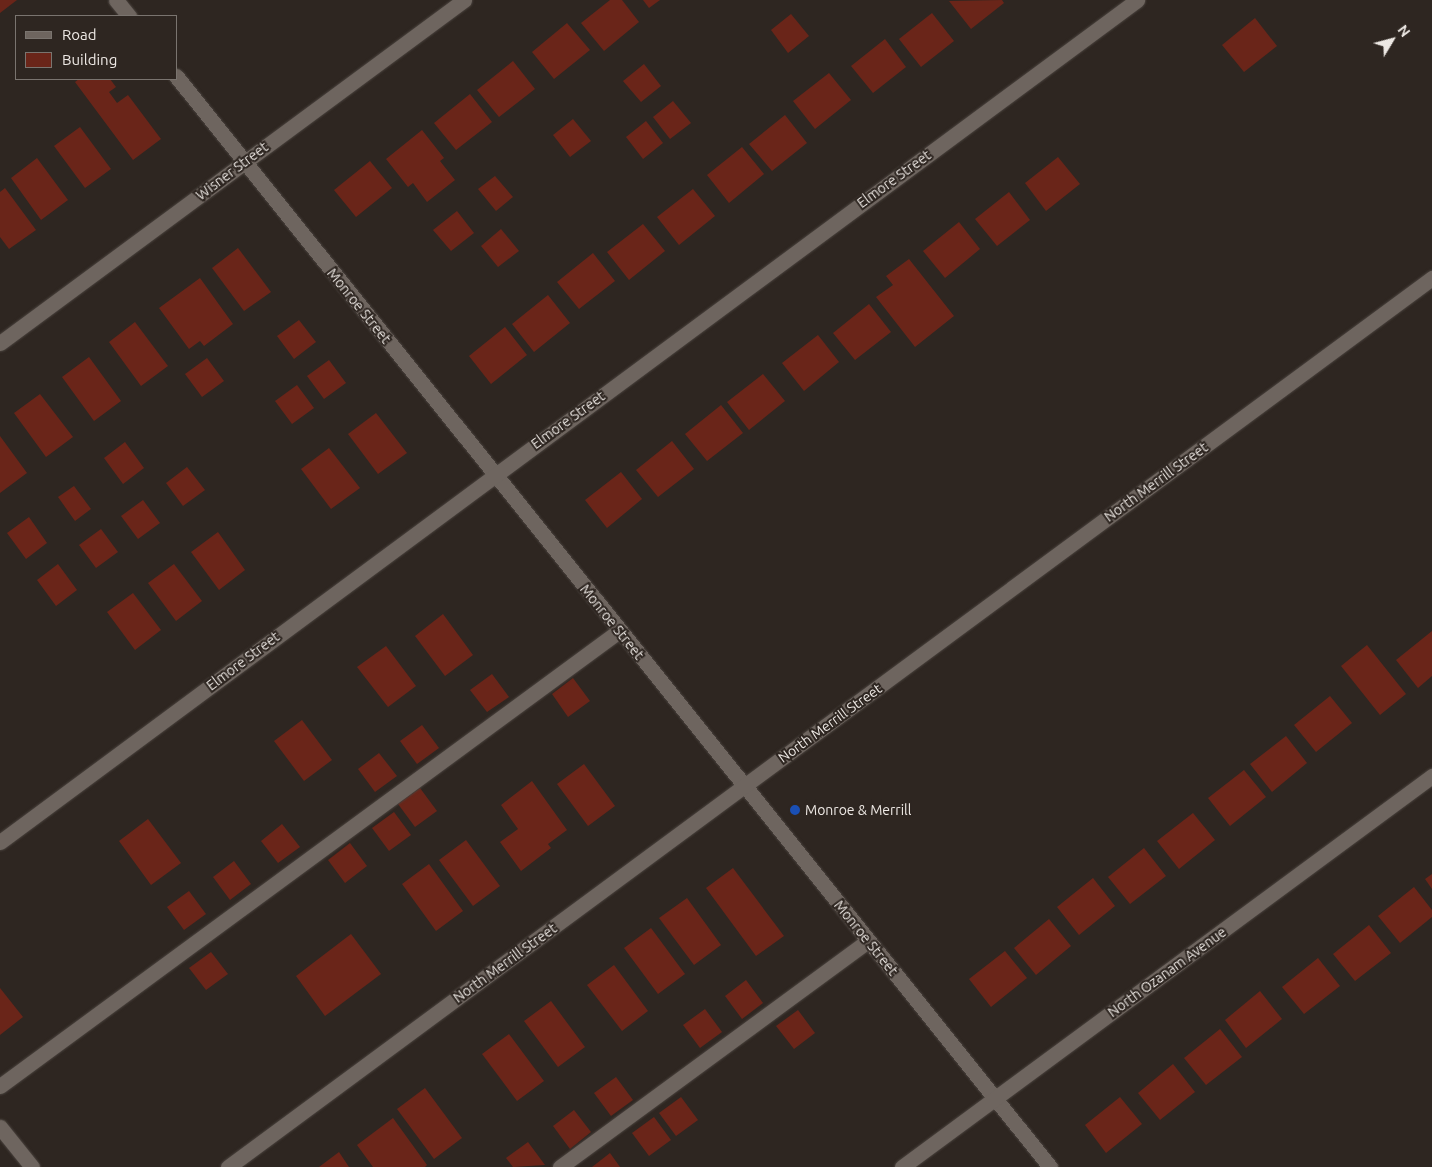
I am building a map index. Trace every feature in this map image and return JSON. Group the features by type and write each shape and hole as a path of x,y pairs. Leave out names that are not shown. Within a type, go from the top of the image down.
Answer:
{"street":[{"path":"116,0 128,15"},
{"name":"Wisner Street","path":"0,343 464,0"},
{"name":"Elmore Street","path":"0,842 494,474 1137,0"},
{"name":"Monroe Street","path":"178,79 1050,1167"},
{"name":"North Merrill Street","path":"228,1167 1432,278"},
{"path":"0,1086 619,631"},
{"name":"North Ozanam Avenue","path":"902,1167 1432,776"},
{"path":"560,1167 868,941"},
{"path":"0,1127 32,1167"}],"building":[{"path":"0,0 17,0 0,13"},
{"path":"610,0 622,0 639,22 604,51 581,23"},
{"path":"643,0 660,0 649,8"},
{"path":"1002,0 1004,3 971,29 949,1"},
{"path":"932,13 954,41 921,67 899,39"},
{"path":"791,14 809,36 788,53 771,30"},
{"path":"1255,18 1277,46 1244,72 1222,45"},
{"path":"567,23 590,50 554,79 532,52"},
{"path":"885,39 906,67 873,93 851,66"},
{"path":"513,61 535,89 499,117 477,90"},
{"path":"644,64 661,86 641,102 623,81"},
{"path":"829,73 851,100 815,129 793,101"},
{"path":"78,80 111,80 116,87 109,92 117,103 128,95 161,139 133,160 75,82"},
{"path":"470,94 492,122 456,150 434,123"},
{"path":"673,101 691,123 670,139 653,117"},
{"path":"785,115 807,143 772,171 749,144"},
{"path":"573,119 591,141 570,157 553,135"},
{"path":"646,121 663,143 643,159 626,137"},
{"path":"80,127 111,169 85,188 54,146"},
{"path":"422,130 444,158 440,161 455,180 427,202 413,183 408,187 386,159"},
{"path":"742,147 764,174 729,203 707,175"},
{"path":"1058,157 1080,184 1046,211 1025,183"},
{"path":"37,158 68,200 41,220 11,178"},
{"path":"370,161 392,188 356,217 334,190"},
{"path":"495,176 513,197 496,211 478,189"},
{"path":"5,188 36,230 9,249 0,237 0,192"},
{"path":"693,189 715,216 679,245 657,217"},
{"path":"1009,192 1030,220 997,246 975,219"},
{"path":"457,211 474,233 451,251 433,230"},
{"path":"959,222 980,249 945,278 923,251"},
{"path":"643,224 665,251 629,280 607,252"},
{"path":"501,229 519,251 498,267 481,246"},
{"path":"238,248 271,292 244,311 212,268"},
{"path":"593,253 615,281 579,309 557,282"},
{"path":"909,259 954,316 915,347 876,297 893,285 886,276"},
{"path":"200,278 233,324 204,346 200,341 189,349 159,308"},
{"path":"548,295 570,323 534,352 512,324"},
{"path":"869,304 891,332 855,360 833,333"},
{"path":"299,320 316,342 294,359 277,336"},
{"path":"135,322 168,366 141,386 109,342"},
{"path":"505,327 527,355 491,384 469,356"},
{"path":"818,335 839,362 804,391 782,363"},
{"path":"89,357 121,401 94,421 62,377"},
{"path":"207,358 224,381 202,397 185,374"},
{"path":"329,360 346,383 324,399 307,376"},
{"path":"763,374 785,401 749,430 727,402"},
{"path":"297,385 314,408 292,424 275,401"},
{"path":"40,394 73,437 46,457 14,413"},
{"path":"721,405 743,433 707,461 685,434"},
{"path":"376,413 407,453 378,474 348,434"},
{"path":"0,436 27,473 0,493"},
{"path":"672,441 694,469 658,497 636,470"},
{"path":"125,442 144,468 123,484 104,458"},
{"path":"329,448 360,488 331,509 301,469"},
{"path":"187,467 205,490 183,506 166,483"},
{"path":"621,472 642,499 607,528 585,500"},
{"path":"74,486 91,509 75,521 58,497"},
{"path":"143,500 160,523 138,539 121,516"},
{"path":"29,517 47,543 26,559 7,533"},
{"path":"101,529 118,552 96,568 79,545"},
{"path":"218,532 245,570 219,590 191,552"},
{"path":"58,564 77,590 56,606 37,580"},
{"path":"174,564 202,601 176,621 148,583"},
{"path":"133,593 161,630 135,650 107,612"},
{"path":"443,614 473,655 445,676 415,636"},
{"path":"1432,631 1432,676 1418,688 1396,660"},
{"path":"1367,645 1406,694 1380,715 1341,666"},
{"path":"386,646 416,686 388,707 357,667"},
{"path":"492,674 509,697 487,712 470,690"},
{"path":"573,678 590,701 568,717 552,694"},
{"path":"1330,696 1352,723 1316,752 1294,725"},
{"path":"302,720 332,760 304,781 274,741"},
{"path":"422,725 439,748 417,764 400,741"},
{"path":"1286,736 1307,763 1272,792 1250,764"},
{"path":"379,753 397,776 375,792 358,769"},
{"path":"584,764 615,806 588,826 557,784"},
{"path":"1244,770 1266,797 1230,826 1208,798"},
{"path":"532,781 567,830 548,844 551,848 521,871 500,842 518,829 501,805"},
{"path":"420,788 437,811 415,827 398,804"},
{"path":"394,812 411,835 389,851 372,828"},
{"path":"1193,813 1215,840 1179,869 1157,841"},
{"path":"148,819 181,863 151,885 119,841"},
{"path":"282,824 300,847 278,863 261,841"},
{"path":"466,840 500,886 473,906 439,860"},
{"path":"350,843 367,866 345,883 328,860"},
{"path":"1144,848 1166,876 1130,904 1108,877"},
{"path":"234,861 251,884 230,900 213,877"},
{"path":"429,864 463,911 436,931 402,884"},
{"path":"733,868 784,936 756,956 706,888"},
{"path":"1432,874 1432,889 1425,879"},
{"path":"1093,878 1115,906 1079,935 1057,907"},
{"path":"1414,887 1432,910 1432,917 1400,943 1378,916"},
{"path":"189,891 206,914 184,930 167,907"},
{"path":"687,898 721,945 694,965 659,918"},
{"path":"1049,919 1071,946 1036,975 1014,948"},
{"path":"1369,925 1391,953 1355,981 1333,954"},
{"path":"651,928 685,974 658,994 624,948"},
{"path":"351,934 381,974 325,1016 296,976"},
{"path":"1005,951 1027,978 991,1007 969,979"},
{"path":"211,952 228,974 206,990 189,968"},
{"path":"1318,958 1340,986 1304,1014 1282,987"},
{"path":"614,965 648,1011 622,1031 587,985"},
{"path":"746,980 763,1003 742,1019 725,996"},
{"path":"0,988 23,1017 0,1035"},
{"path":"1260,991 1282,1019 1246,1048 1225,1020"},
{"path":"551,1001 585,1047 558,1067 524,1021"},
{"path":"705,1009 722,1032 700,1048 683,1025"},
{"path":"798,1010 815,1033 794,1049 776,1026"},
{"path":"1220,1029 1242,1057 1206,1085 1184,1058"},
{"path":"509,1034 544,1081 517,1101 482,1054"},
{"path":"1173,1064 1195,1092 1160,1120 1138,1093"},
{"path":"616,1077 633,1100 611,1116 594,1093"},
{"path":"425,1088 462,1138 434,1159 397,1109"},
{"path":"681,1097 698,1120 676,1136 659,1113"},
{"path":"1120,1097 1142,1124 1106,1153 1085,1125"},
{"path":"574,1110 591,1132 570,1149 553,1126"},
{"path":"654,1117 671,1140 649,1156 632,1133"},
{"path":"393,1118 427,1165 425,1167 373,1167 357,1145"},
{"path":"528,1142 545,1165 513,1167 506,1158"},
{"path":"339,1152 349,1167 319,1167"},
{"path":"610,1153 620,1167 592,1167"}],"place":[{"name":"Monroe & Merrill","path":"795,810"}]}
